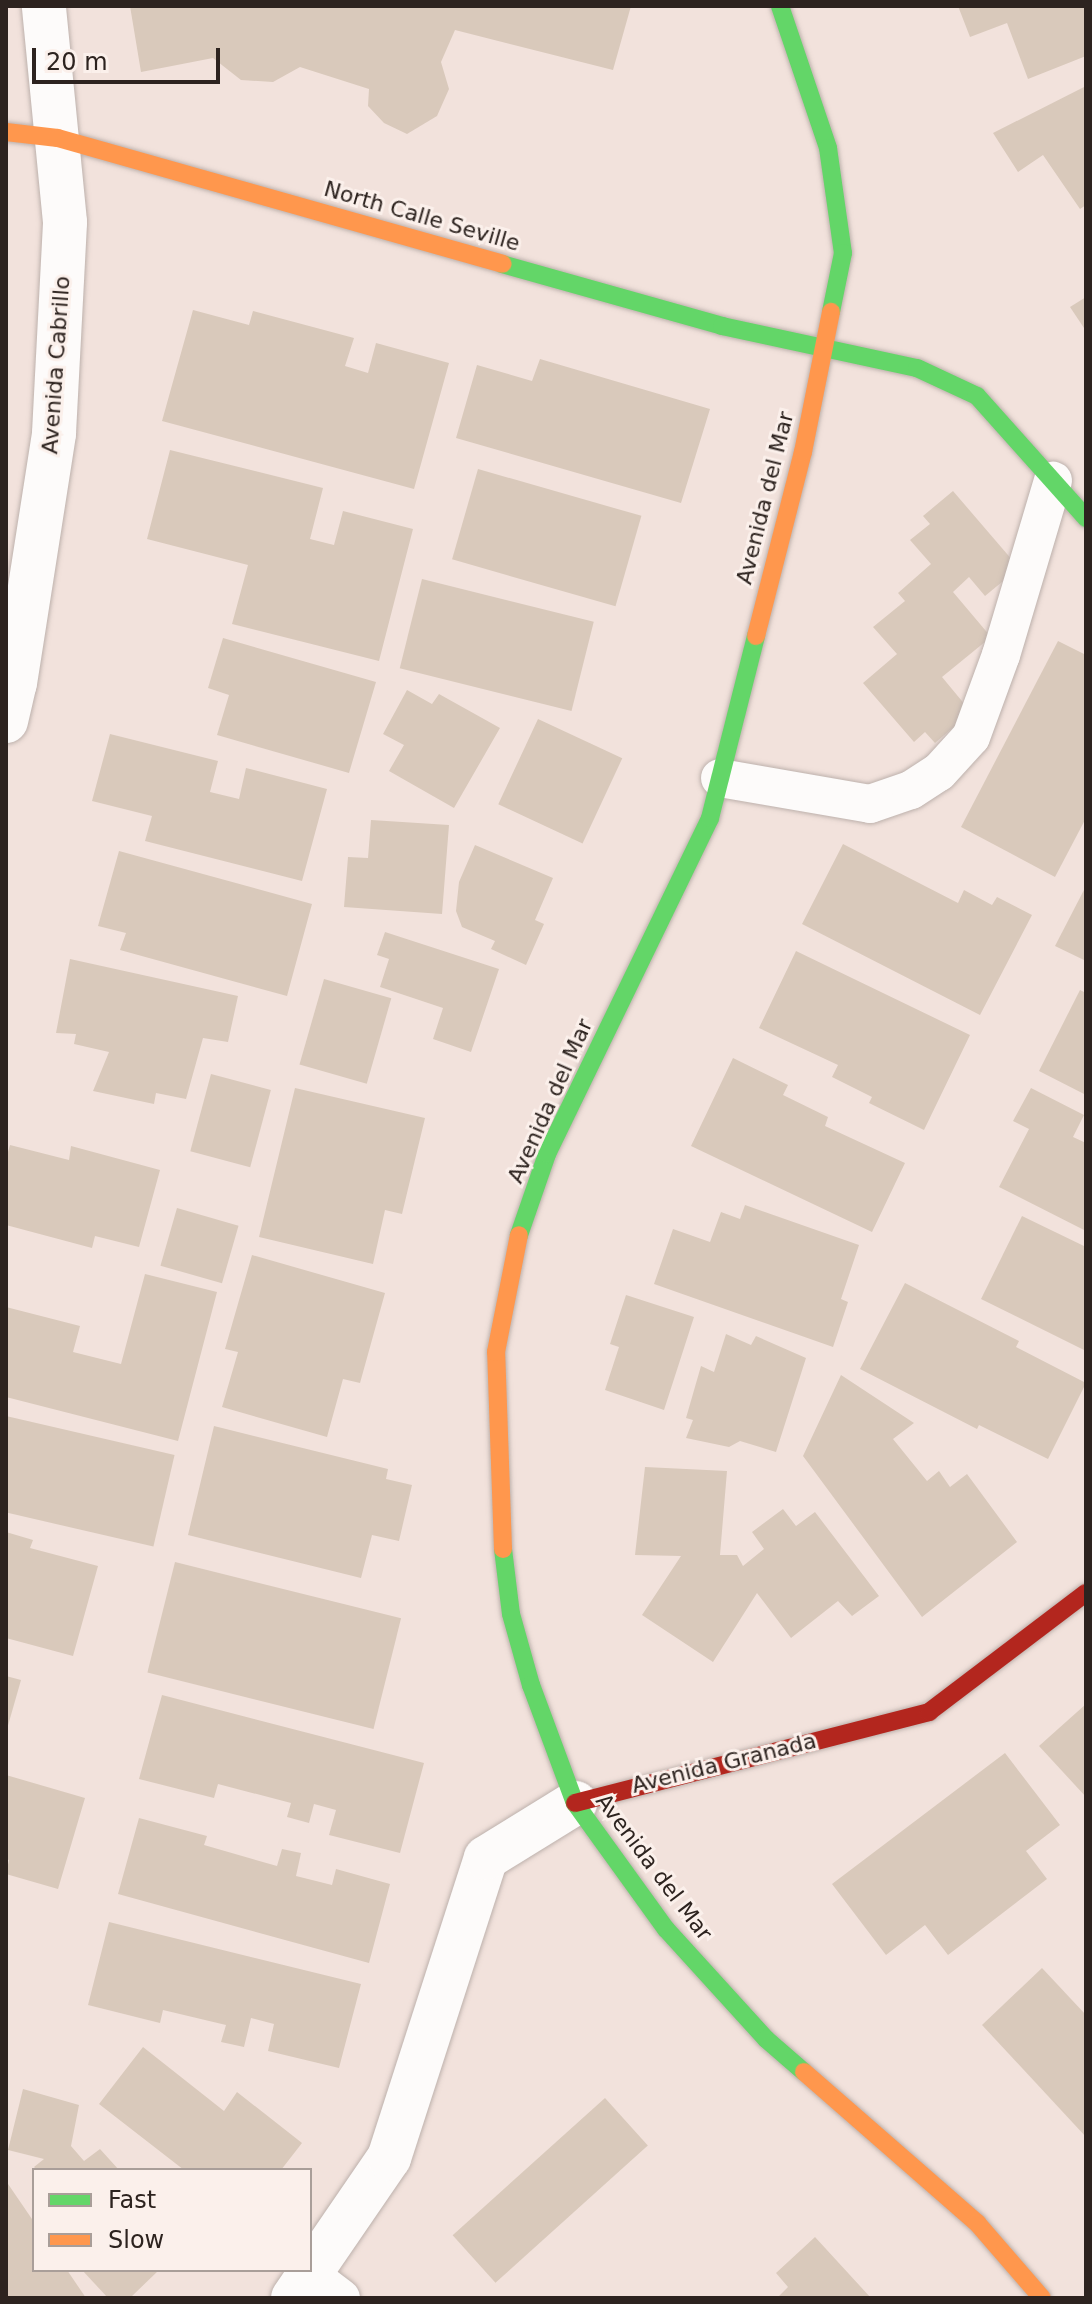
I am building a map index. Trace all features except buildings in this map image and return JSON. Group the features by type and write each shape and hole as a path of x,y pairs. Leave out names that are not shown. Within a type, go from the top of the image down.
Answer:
{"main road":[{"name":"Avenida del Mar","path":"780,6 828,148 843,253 803,452 710,818 547,1154 514,1249 496,1352 502,1541 511,1614 531,1685 575,1803 666,1929 766,2039 977,2223 1042,2298"},
{"name":"North Calle Seville","path":"6,132 58,138 722,326 917,368 977,396 1086,518"},
{"name":"Avenida Granada","path":"575,1803 929,1712 1086,1593"}],"street":[{"name":"Avenida Cabrillo","path":"6,721 15,683 54,433 65,222 44,6"},
{"name":"Avenida Granada","path":"314,2290 389,2158 486,1858 575,1803"}],"lane":[{"path":"720,778 870,804 911,790 939,772 971,737 1001,655 1053,481"}],"traffic: fast":[{"path":"780,6 828,148 843,253 831,312"},
{"path":"502,264 722,326 917,368 977,396 1086,518"},
{"path":"519,1235 547,1154 710,818 756,636"},
{"path":"503,1549 511,1614 531,1685 575,1803 666,1929 766,2039 804,2072"}],"traffic: slow":[{"path":"6,132 58,138 502,264"},
{"path":"756,636 803,452 831,312"},
{"path":"503,1549 496,1352 519,1235"},
{"path":"804,2072 977,2223 1042,2298"}],"traffic: jam":[{"path":"575,1803 929,1712 1086,1593"}]}
